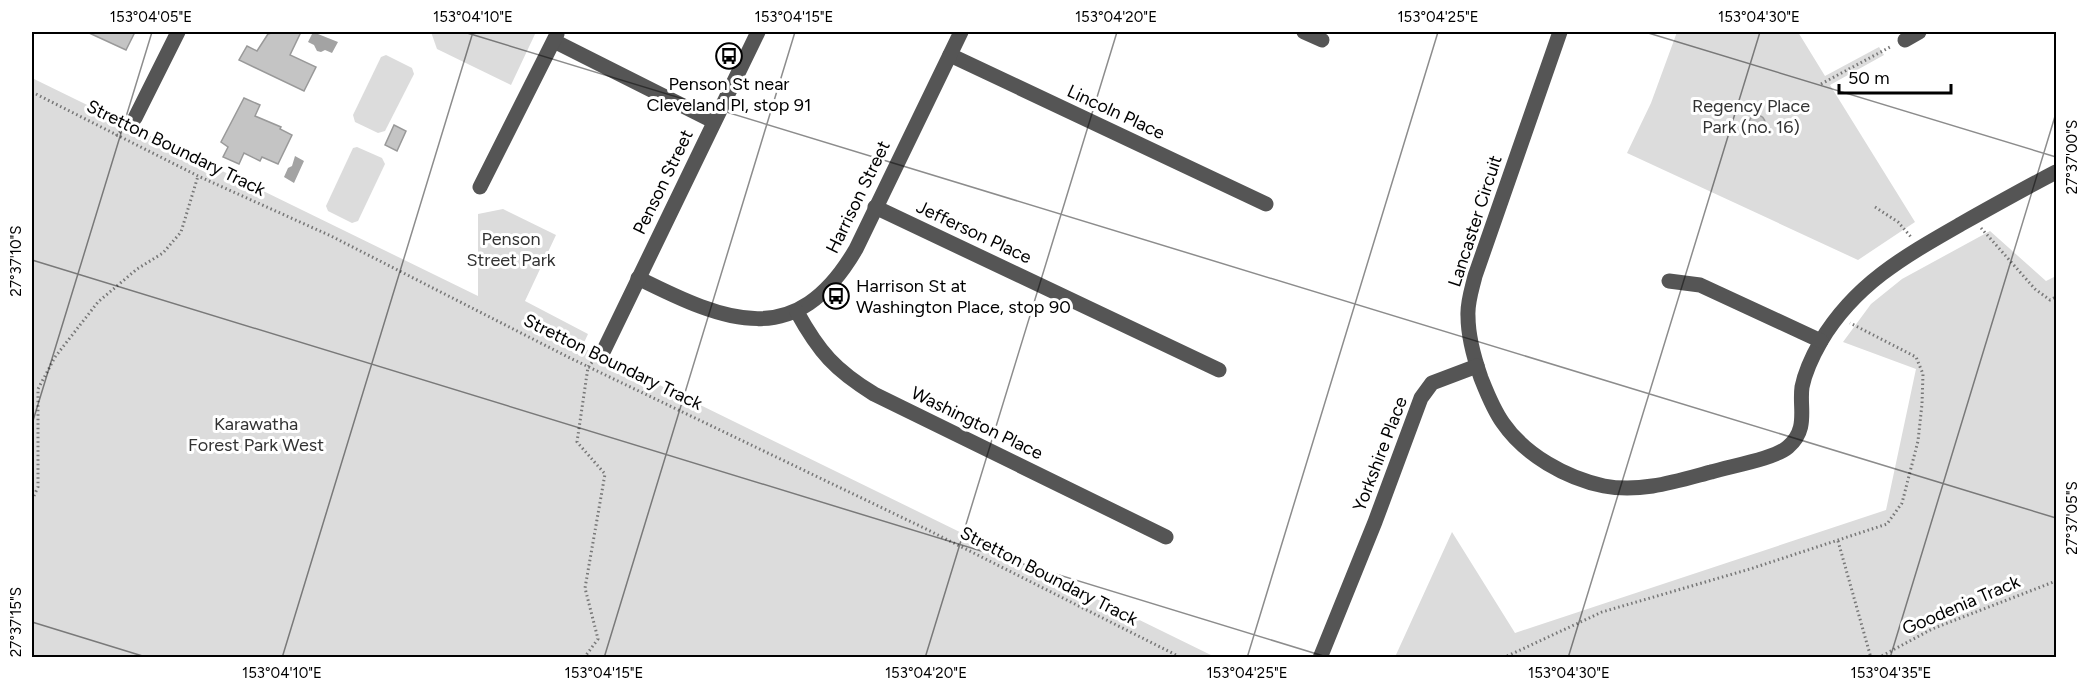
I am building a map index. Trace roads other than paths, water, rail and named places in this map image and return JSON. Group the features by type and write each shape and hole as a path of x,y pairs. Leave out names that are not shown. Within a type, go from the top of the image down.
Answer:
{"street":[{"path":"135,118 178,32"},
{"name":"Penson Street","path":"604,350 758,32"},
{"name":"Harrison Street","path":"638,278 721,314 748,319 772,318 797,312 820,295 839,276 856,249 961,32"},
{"path":"1304,32 1322,40"},
{"name":"Lancaster Circuit","path":"1560,32 1475,276 1467,314 1469,334 1477,366 1488,395 1503,423 1548,465 1605,486 1636,488 1665,484 1767,456 1788,447 1798,434 1803,416 1802,388 1809,365 1821,341 1838,317 1865,286 1891,265 1921,247 2056,172"},
{"path":"1905,40 1919,32"},
{"path":"480,187 556,36 713,121"},
{"name":"Lincoln Place","path":"950,55 1266,204"},
{"name":"Jefferson Place","path":"875,207 1219,370"},
{"path":"1669,281 1700,285 1821,341"},
{"name":"Washington Place","path":"797,312 822,353 839,371 865,388 1166,537"},
{"name":"Yorkshire Place","path":"1320,657 1375,522 1421,398 1432,383 1477,366"}],"place":[{"name":"Penson St near Cleveland Pl, stop 91","path":"729,56"},
{"name":"Harrison St at Washington Place, stop 90","path":"836,296"}],"park label":[{"name":"Regency Place Park (no. 16)","path":"1751,116"},
{"name":"Penson Street Park","path":"511,249"},
{"name":"Karawatha Forest Park West","path":"256,434"}]}
